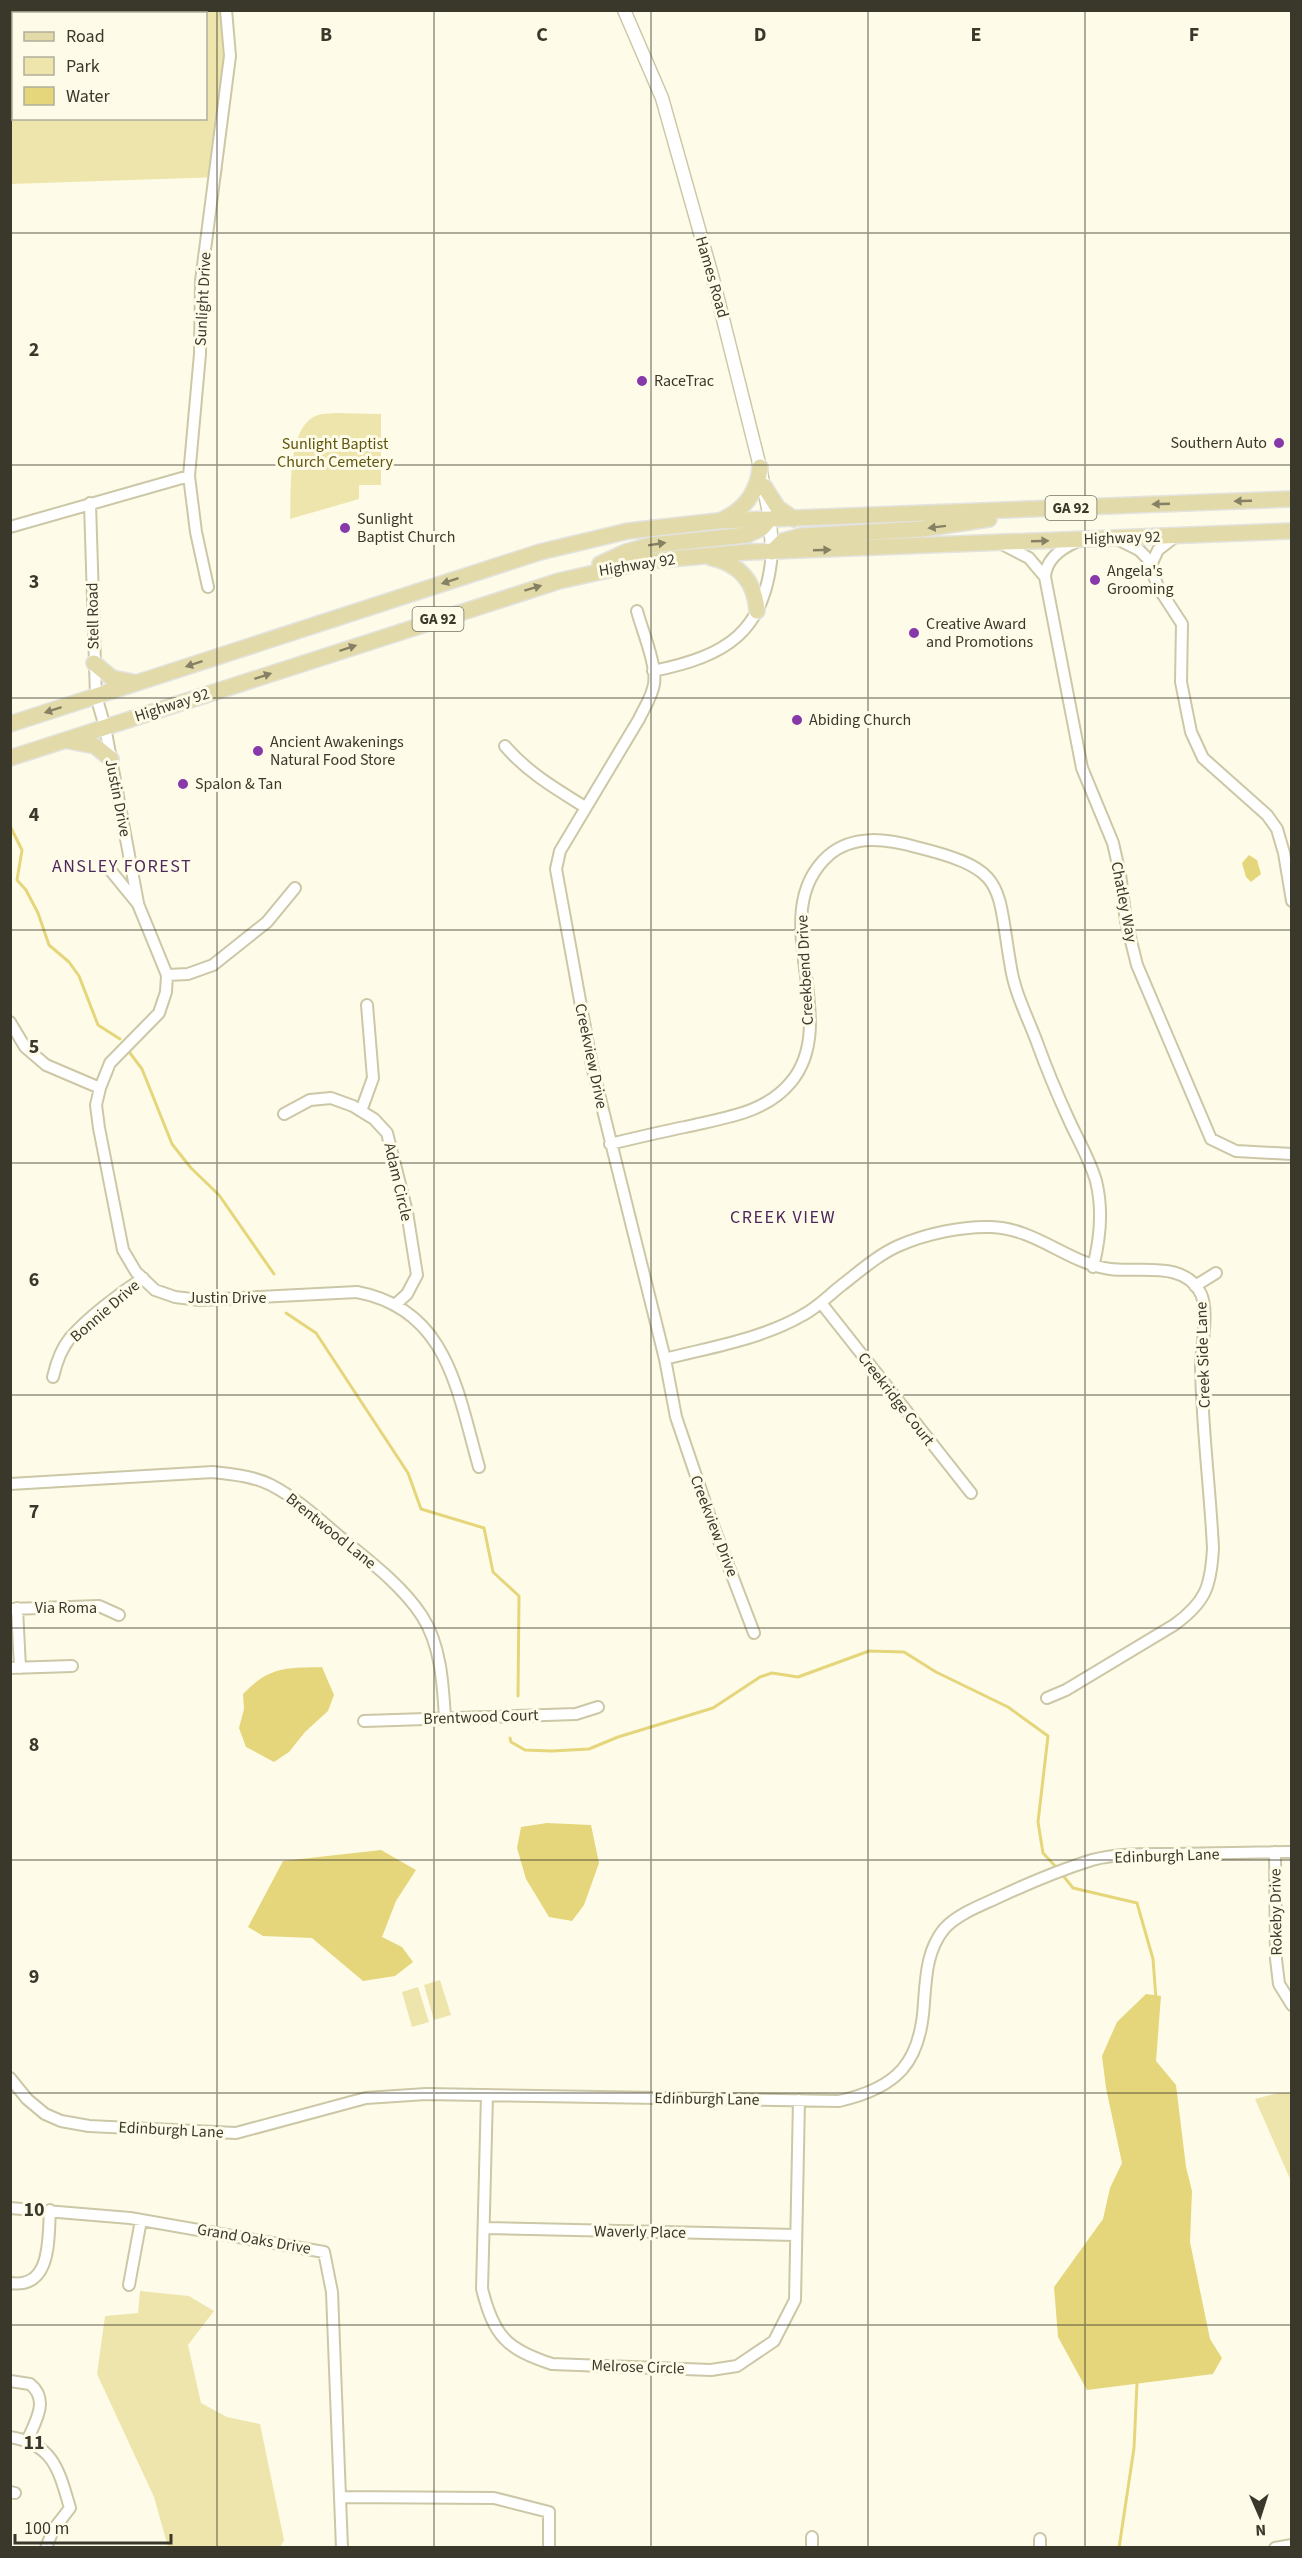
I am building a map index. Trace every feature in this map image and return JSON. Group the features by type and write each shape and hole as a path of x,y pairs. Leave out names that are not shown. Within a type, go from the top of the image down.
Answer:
{"main road":[{"path":"718,521 733,514 750,498 758,482 760,467"},
{"path":"764,486 772,501 794,519"},
{"name":"Highway 92","path":"10,724 572,543 646,528 718,521 1292,499"},
{"path":"772,552 783,541 801,536 978,522 1014,510"},
{"path":"585,574 613,558 640,547 681,541 742,537 758,531 770,519"},
{"name":"Highway 92","path":"10,758 533,588 648,561 700,555 1292,531"},
{"path":"700,555 727,562 745,575 755,594 757,611"},
{"path":"94,663 112,678 136,683"},
{"path":"60,742 87,743 101,750 111,759"}],"street":[{"name":"Sunlight Drive","path":"208,587 196,532 189,476 200,354 201,281 230,57 226,10"},
{"name":"Hames Road","path":"624,10 662,98 732,349 764,486 770,519 772,552"},
{"path":"10,527 189,476"},
{"name":"Stell Road","path":"90,503 96,696 105,727"},
{"path":"1151,564 1158,550 1176,536"},
{"path":"1117,538 1139,550 1151,564 1158,587 1182,624 1181,682 1191,732 1203,758 1267,815 1277,830 1292,902"},
{"path":"999,543 1029,558 1045,577 1052,558 1063,549 1082,540"},
{"path":"637,610 653,671 680,666 718,651 743,632 757,611 768,584 772,552"},
{"name":"Chatley Way","path":"1045,577 1082,768 1113,843 1120,874 1126,921 1137,965 1155,1002 1204,1125 1211,1139 1236,1151 1292,1155"},
{"name":"Creekview Drive","path":"653,671 654,683 649,699 560,851 556,869 585,1033 684,1444 754,1633"},
{"name":"Justin Drive","path":"105,727 138,904 167,975 166,992 159,1013 110,1063 96,1105 123,1250 143,1278 156,1290 175,1298 245,1299 357,1292 379,1296 396,1304 416,1319 451,1368 479,1467"},
{"path":"505,746 517,760 536,775 585,807"},
{"name":"Creekbend Drive","path":"610,1144 736,1116 768,1102 780,1093 804,1061 809,1034 802,935 802,900 815,869 837,849 857,841 891,840 931,850 972,864 992,882 1000,898 1015,982 1045,1064 1096,1183 1100,1227 1099,1244 1093,1267"},
{"name":"Justin Drive","path":"107,866 138,904"},
{"path":"167,975 188,974 213,965 267,922 295,888"},
{"path":"361,1111 373,1078 367,1005"},
{"path":"10,1022 25,1047 46,1065 100,1088"},
{"name":"Adam Circle","path":"284,1114 310,1100 331,1098 374,1119 387,1133 407,1212 417,1275 407,1294 396,1304"},
{"name":"Creek Side Lane","path":"665,1359 777,1328 822,1304 846,1281 897,1246 979,1227 1007,1228 1062,1250 1093,1267 1167,1271 1188,1278 1202,1295 1203,1308 1201,1367 1213,1548 1208,1588 1191,1613 1174,1625 1066,1690 1047,1698"},
{"path":"1195,1286 1216,1274"},
{"name":"Bonnie Drive","path":"53,1377 58,1359 70,1338 121,1293 143,1278"},
{"name":"Creekridge Court","path":"822,1304 971,1493"},
{"name":"Brentwood Lane","path":"10,1484 213,1472 238,1475 268,1484 296,1500 367,1560 405,1595 423,1617 433,1641 442,1675 445,1718"},
{"name":"Via Roma","path":"14,1608 99,1606 119,1615"},
{"path":"14,1608 15,1668 72,1666"},
{"name":"Brentwood Court","path":"364,1720 576,1714 598,1707"},
{"name":"Rokeby Drive","path":"1275,1852 1276,1959 1279,1984 1292,2005"},
{"name":"Edinburgh Lane","path":"10,2078 45,2114 61,2121 89,2126 236,2133 366,2098 426,2094 838,2101 867,2094 889,2083 908,2063 919,2042 924,2013 926,1973 932,1949 945,1928 974,1909 1029,1883 1093,1860 1128,1855 1292,1852"},
{"name":"Melrose Circle","path":"487,2095 482,2289 489,2317 513,2346 529,2356 552,2364 711,2370 737,2366 774,2341 795,2300 799,2100"},
{"name":"Grand Oaks Drive","path":"10,2208 141,2220 324,2252 332,2292 342,2547"},
{"path":"10,2283 30,2282 37,2278 41,2271 48,2237 50,2210"},
{"path":"129,2285 141,2220"},
{"name":"Waverly Place","path":"484,2228 796,2235"},
{"path":"10,2381 30,2384 40,2397 41,2406 27,2441"},
{"path":"10,2437 42,2447 59,2471 70,2508 53,2530 46,2547"},
{"path":"340,2497 494,2498 549,2512 549,2547"},
{"path":"1275,2547 1292,2545"}],"green space":[{"path":"51,10 222,11 226,122 222,177 11,184 10,11 20,12 12,12 12,120 207,120 207,12 47,12"},
{"name":"Sunlight Baptist Church Cemetery","path":"381,414 381,485 359,485 359,499 290,519 291,477 300,432 308,421 318,415"},
{"path":"440,1980 451,2015 434,2020 424,1985"},
{"path":"418,1987 429,2022 412,2027 402,1992"},
{"path":"1278,2093 1291,2093 1291,2181 1255,2099"},
{"path":"140,2291 189,2296 214,2311 188,2345 201,2403 227,2417 260,2424 284,2540 280,2547 168,2547 154,2497 97,2374 105,2316 138,2313"}],"water":[{"path":"1249,855 1257,860 1261,874 1251,882 1246,877 1242,863"},
{"path":"322,1667 334,1695 328,1711 305,1732 289,1752 274,1762 246,1747 239,1728 244,1709 243,1694 270,1673 279,1670"},
{"path":"547,1823 591,1825 599,1863 584,1905 572,1921 549,1917 526,1879 517,1848 521,1827"},
{"path":"381,1850 416,1870 396,1901 382,1937 402,1947 413,1962 395,1976 363,1981 312,1938 263,1936 248,1927 283,1861"},
{"path":"1146,1994 1161,1996 1156,2061 1176,2085 1186,2167 1192,2191 1190,2242 1210,2339 1222,2358 1213,2374 1087,2390 1058,2337 1054,2287 1103,2219 1110,2188 1122,2163 1106,2088 1102,2056 1117,2022"}],"waterway":[{"path":"10,826 22,850 17,880 26,890 38,913 49,945 69,962 79,976 98,1025 120,1039"},
{"path":"130,1053 142,1069 172,1144 191,1168 219,1195 274,1274"},
{"path":"286,1313 316,1333 408,1473 421,1509 484,1528 493,1572 519,1596 518,1696"},
{"path":"510,1738 511,1742 525,1750 589,1749 618,1737 713,1708 760,1677 772,1673 798,1677 869,1651 904,1652 936,1672 1008,1707 1048,1736 1038,1822 1043,1853 1057,1868"},
{"path":"1061,1873 1073,1888 1137,1903 1153,1959 1156,1999"},
{"path":"1119,2548 1134,2448 1137,2383"}],"place":[{"name":"RaceTrac","path":"642,381"},
{"name":"Southern Auto","path":"1279,443"},
{"name":"Sunlight Baptist Church","path":"345,528"},
{"name":"Angela's Grooming","path":"1095,580"},
{"name":"Creative Award and Promotions","path":"914,633"},
{"name":"Abiding Church","path":"797,720"},
{"name":"Ancient Awakenings Natural Food Store","path":"258,751"},
{"name":"Spalon & Tan","path":"183,784"}],"district":[{"name":"ANSLEY FOREST","path":"122,866"},
{"name":"CREEK VIEW","path":"783,1217"}]}
